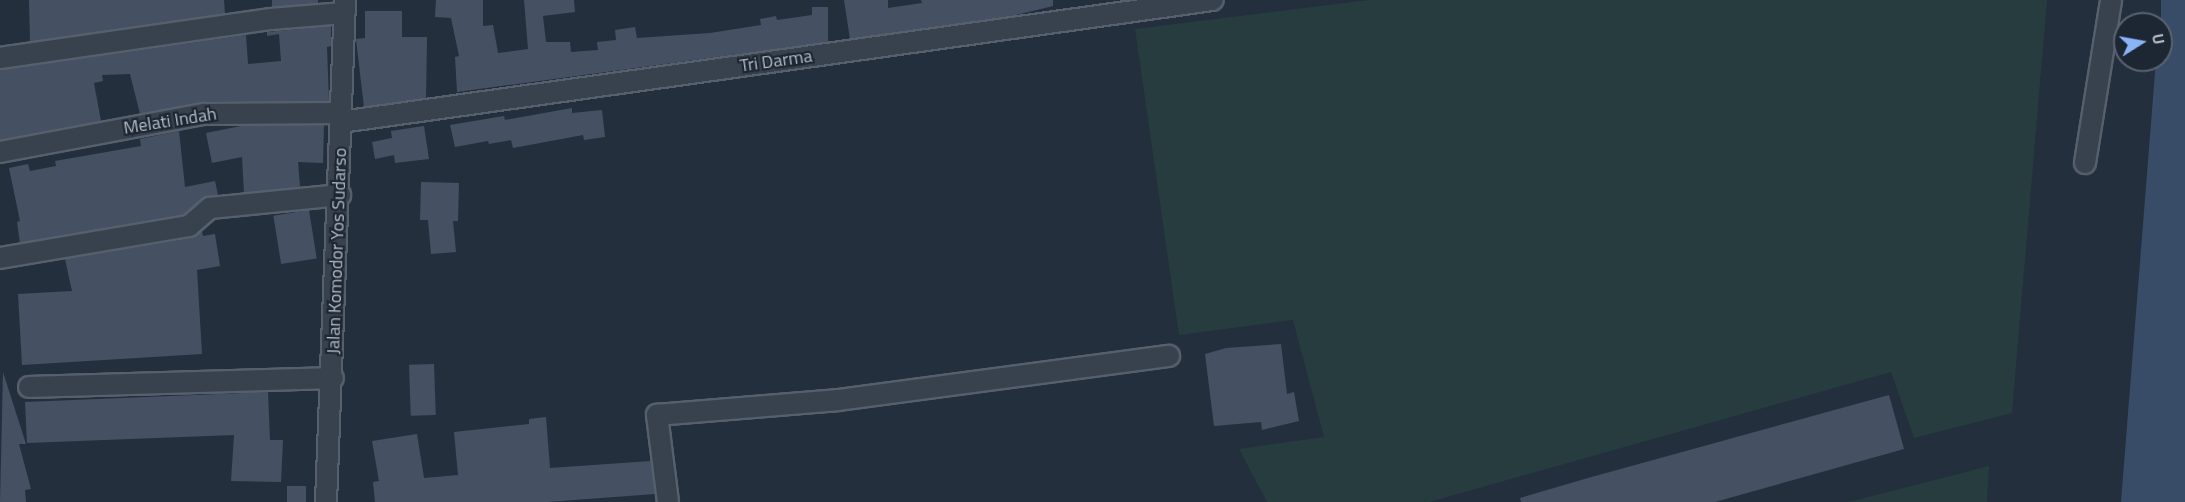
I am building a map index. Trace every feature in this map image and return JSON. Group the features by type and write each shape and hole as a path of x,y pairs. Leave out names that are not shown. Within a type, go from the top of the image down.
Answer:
{"street":[{"name":"Tri Darma","path":"341,118 1212,0"},
{"path":"2085,164 2111,0"},
{"name":"Jalan Komodor Yos Sudarso","path":"326,502 333,378 345,6"},
{"path":"0,58 271,19 345,6"},
{"name":"Melati Indah","path":"0,152 204,114 341,118"},
{"path":"0,258 189,226 210,208 340,195"},
{"path":"668,502 657,415 838,400 1169,356"},
{"path":"29,387 333,378"}],"green space":[{"path":"1369,0 2047,0 2012,413 1914,438 1891,372 1429,502 1267,502 1239,449 1324,437 1293,320 1179,335 1135,29"},
{"path":"1989,466 1987,502 1849,502"}],"water":[{"path":"2161,0 2185,0 2185,502 2121,502 2155,72 2173,72 2173,12 2161,12"}],"building":[{"path":"29,0 224,0 225,14 30,42"},
{"path":"272,0 318,0 318,3 272,7"},
{"path":"436,0 483,0 483,26 493,25 498,53 528,49 524,0 574,0 575,12 543,16 546,42 570,42 571,52 598,50 597,42 616,40 615,30 635,27 637,38 710,33 761,25 760,19 776,16 777,20 812,15 812,7 828,7 828,42 457,92 455,57 459,56 451,18 435,17"},
{"path":"844,0 888,0 888,8 922,3 921,0 1053,0 1053,6 1012,16 850,39"},
{"path":"365,11 402,11 402,37 427,37 426,98 364,107 356,39 365,38"},
{"path":"331,26 331,46 327,47 329,101 204,102 140,114 130,74 102,75 103,81 94,83 101,121 0,140 0,70 246,35 248,64 281,61 279,34 267,36 267,32"},
{"path":"572,108 572,113 602,110 605,137 584,140 583,135 513,148 511,140 489,144 488,141 455,147 450,125 504,116 505,120"},
{"path":"324,125 323,163 298,162 300,187 244,193 242,157 212,163 206,133 241,126"},
{"path":"424,126 429,159 395,163 394,155 375,159 372,142 392,138 391,131"},
{"path":"179,131 185,187 215,181 218,195 203,199 184,215 20,243 17,222 20,221 9,168 28,164 30,171 56,166 55,161 141,146 140,139"},
{"path":"421,182 459,183 458,221 453,221 456,252 431,254 428,220 420,220"},
{"path":"309,210 317,258 281,264 273,216"},
{"path":"202,231 203,236 215,234 220,266 197,270 202,354 22,365 18,294 72,291 65,259 191,238"},
{"path":"1281,344 1287,394 1294,392 1299,421 1262,430 1261,422 1214,426 1205,354 1226,348"},
{"path":"434,364 436,415 411,416 409,365"},
{"path":"3,372 26,444 19,444 31,489 25,490 26,502 0,502"},
{"path":"268,392 270,440 283,440 281,482 231,481 234,435 27,443 25,402"},
{"path":"1889,395 1904,449 1715,502 1521,502 1520,498 1588,478"},
{"path":"546,417 550,468 651,461 655,494 547,502 375,502 373,482 379,481 372,441 417,434 424,478 458,475 454,432 529,424 529,419"},
{"path":"287,486 306,486 306,502 287,502"}]}
